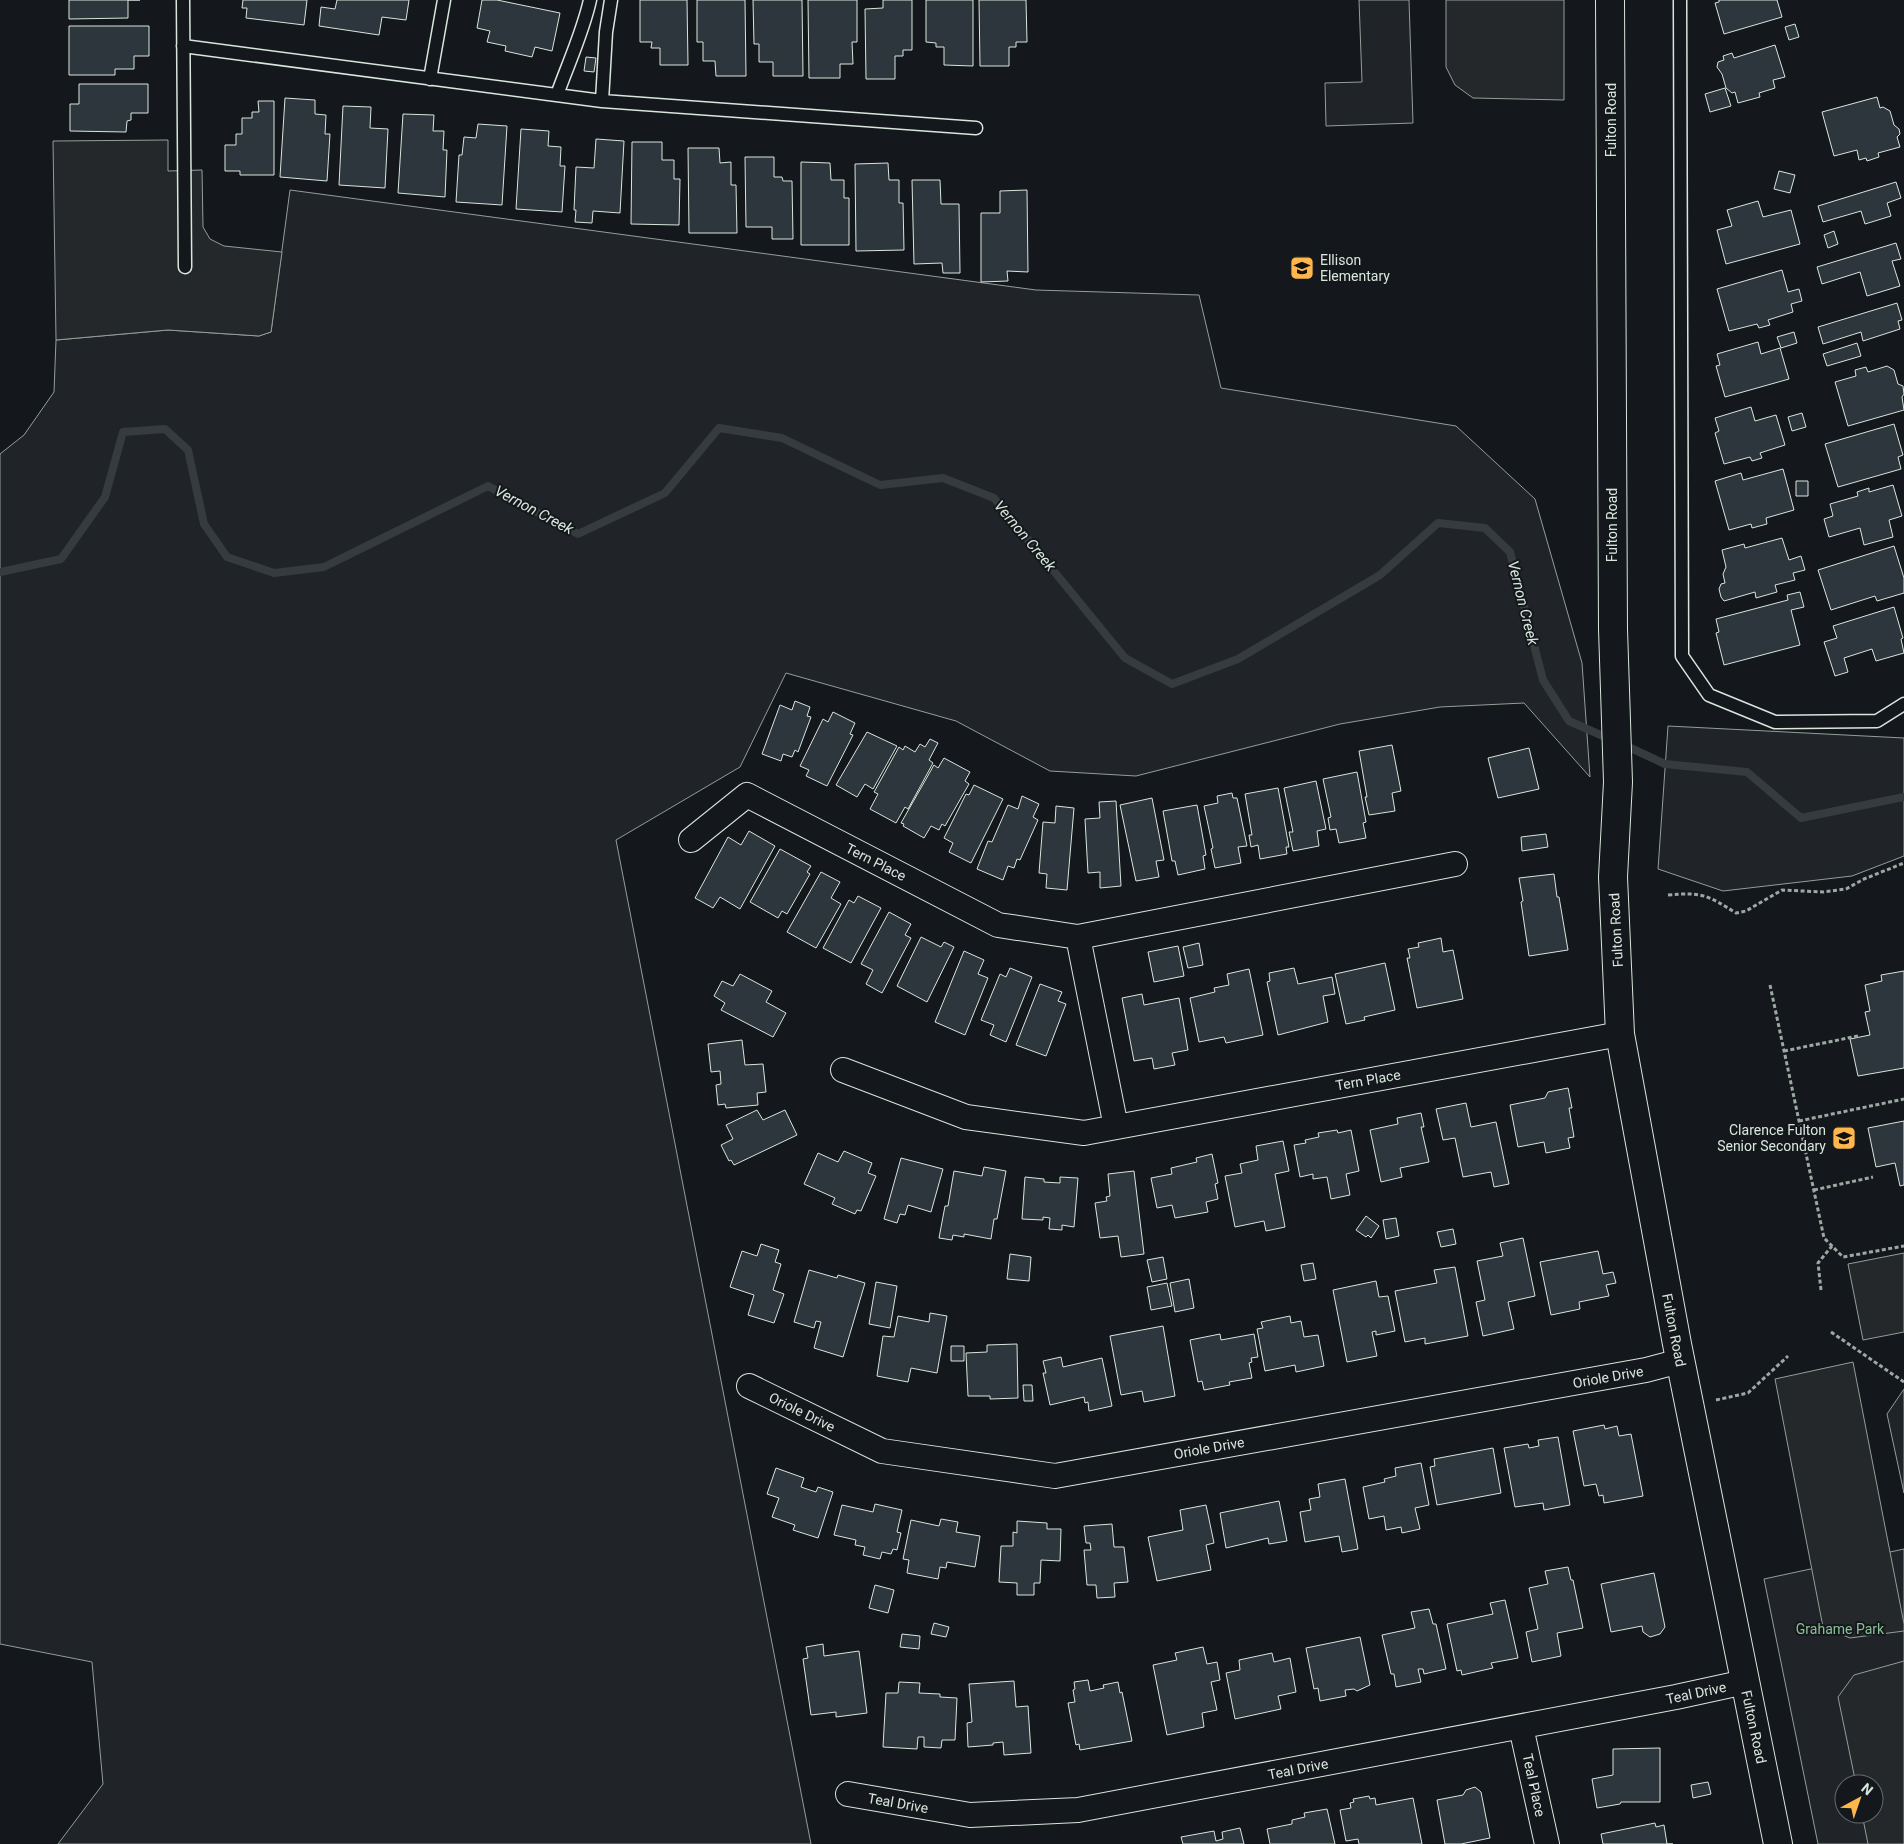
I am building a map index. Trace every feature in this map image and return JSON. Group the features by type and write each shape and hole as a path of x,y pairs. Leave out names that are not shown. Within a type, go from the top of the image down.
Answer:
{"street":[{"name":"Fulton Road","path":"1610,0 1612,629 1618,782 1613,877 1620,1034 1680,1361 1778,1844"},
{"name":"Tern Place","path":"691,840 747,795 998,926 1078,937 1455,864"},
{"path":"1078,937 1116,1127"},
{"name":"Tern Place","path":"843,1070 966,1117 1084,1133 1620,1034"},
{"name":"Oriole Drive","path":"749,1386 882,1451 1055,1476 1639,1371 1680,1361"},
{"name":"Teal Drive","path":"848,1794 970,1815 1078,1810 1686,1696 1745,1682"},
{"name":"Teal Place","path":"1521,1726 1547,1844"}],"lane":[{"path":"183,0 185,267"},
{"path":"430,79 444,0"},
{"path":"558,95 572,53 586,20 590,0"},
{"path":"602,101 606,32 611,0"},
{"path":"1680,0 1682,656 1709,695 1775,722 1877,721 1904,704"},
{"path":"184,46 602,101 976,128"}],"path":[{"path":"1668,895 1691,893 1710,897 1736,913 1746,910 1782,890 1823,892 1846,889 1864,879 1904,863"},
{"path":"1770,985 1824,1238 1843,1257 1904,1246"},
{"path":"1784,1051 1858,1036"},
{"path":"1799,1121 1904,1099"},
{"path":"1814,1190 1873,1177"},
{"path":"1821,1290 1818,1263 1832,1246"},
{"path":"1831,1332 1904,1382"},
{"path":"1716,1400 1748,1393 1788,1356"}],"green space":[{"path":"1359,0 1409,0 1413,123 1326,126 1325,83 1362,82"},
{"path":"290,190 1036,290 1199,295 1221,388 1456,426 1535,499 1582,663 1590,777 1524,703 1440,707 1340,724 1136,776 1050,771 956,721 786,673 740,767 616,840 811,1844 58,1844 103,1784 92,1662 0,1644 0,454 24,435 54,392 56,340 168,330 259,336 271,332"},
{"path":"1668,726 1904,738 1904,856 1852,876 1723,891 1658,869"},
{"path":"1904,1389 1904,1493 1887,1414"},
{"name":"Grahame Park","path":"1904,1549 1904,1844 1818,1844 1764,1579"}],"shaded area":[{"path":"1446,0 1564,0 1564,100 1473,98 1455,85 1446,67"},
{"path":"168,140 168,171 202,170 203,227 210,239 224,246 282,252 271,332 259,336 168,330 56,340 53,141"},
{"path":"1904,1253 1904,1332 1863,1340 1848,1264"},
{"path":"1853,1362 1904,1631 1850,1638 1823,1627 1775,1379"},
{"path":"1904,1661 1904,1844 1868,1844 1864,1824 1884,1824 1884,1774 1854,1774 1838,1697 1854,1675"}],"building":[{"path":"69,0 128,0 128,18 69,19"},
{"path":"243,0 307,0 304,25 246,18 247,8 242,8"},
{"path":"337,0 409,0 406,20 382,17 379,35 319,26 321,7 335,9"},
{"path":"482,0 497,0 560,13 552,51 535,47 532,57 505,51 506,46 487,42 490,31 477,28"},
{"path":"640,0 687,0 688,65 660,65 660,48 651,48 652,42 640,42"},
{"path":"697,0 745,0 746,76 716,76 715,61 703,61 703,42 697,42"},
{"path":"753,0 802,0 803,76 773,76 773,62 759,62 759,44 754,44"},
{"path":"808,0 857,0 857,42 852,42 853,64 840,64 840,78 809,78"},
{"path":"883,0 912,0 912,50 903,50 903,56 895,56 895,79 866,79 865,9 883,8"},
{"path":"926,0 973,0 973,66 944,65 944,47 936,47 936,43 926,42"},
{"path":"979,0 1026,0 1027,42 1016,42 1016,47 1009,47 1009,66 980,66"},
{"path":"1719,0 1777,0 1782,17 1724,34 1715,3 1719,2"},
{"path":"1795,24 1799,37 1789,40 1785,27"},
{"path":"69,26 149,26 149,56 134,56 134,69 115,69 115,75 69,75"},
{"path":"1775,45 1785,77 1773,80 1775,88 1759,93 1760,97 1738,103 1735,92 1732,93 1726,88 1722,74 1717,67 1718,62 1724,60 1723,56 1732,53 1734,58"},
{"path":"586,57 596,58 594,72 584,71"},
{"path":"79,84 148,84 148,113 131,113 131,120 127,121 126,132 70,131 70,104 79,104"},
{"path":"1725,88 1731,106 1710,112 1705,94"},
{"path":"1877,97 1880,108 1883,107 1890,111 1894,125 1899,129 1900,134 1897,137 1900,147 1878,153 1879,157 1867,161 1866,158 1859,160 1857,150 1834,156 1822,112"},
{"path":"285,98 315,100 315,114 326,115 325,134 330,134 327,181 280,177"},
{"path":"258,101 274,101 274,175 240,175 240,171 225,171 225,145 236,145 236,134 242,134 242,118 252,118 252,112 259,112"},
{"path":"343,106 371,107 370,128 388,129 385,188 339,185"},
{"path":"403,114 434,115 433,131 444,131 443,150 447,150 445,197 398,193"},
{"path":"478,124 507,126 502,205 456,202 459,155 462,155 464,137 476,138"},
{"path":"521,129 549,131 548,146 561,147 560,166 565,166 562,212 516,209"},
{"path":"596,139 624,141 620,213 593,211 592,223 575,222 576,167 594,168"},
{"path":"632,142 662,142 662,160 674,160 674,179 680,179 679,225 631,224"},
{"path":"688,148 719,148 720,163 731,162 731,185 736,185 737,233 689,233"},
{"path":"745,157 774,157 774,177 782,177 783,181 792,181 793,239 772,239 772,227 746,227"},
{"path":"801,162 830,163 831,180 844,180 844,198 849,198 849,245 801,245"},
{"path":"888,163 889,180 899,180 899,203 903,203 904,250 856,251 855,164"},
{"path":"1779,171 1795,175 1790,193 1774,189"},
{"path":"912,180 940,180 941,204 959,204 960,273 943,273 942,263 914,264"},
{"path":"1896,182 1901,198 1887,203 1891,216 1865,224 1861,211 1823,222 1818,206"},
{"path":"1027,190 1028,272 1007,271 1008,281 981,282 981,213 1000,213 1000,191"},
{"path":"1758,201 1763,217 1791,210 1800,244 1726,264 1717,230 1732,226 1727,210"},
{"path":"1834,231 1838,244 1828,248 1824,235"},
{"path":"1896,243 1901,259 1892,261 1900,286 1867,296 1860,272 1822,284 1817,267"},
{"path":"1782,270 1788,292 1799,289 1802,301 1791,304 1793,312 1768,320 1770,325 1759,328 1757,324 1729,331 1717,289"},
{"path":"1897,303 1902,320 1898,321 1900,329 1863,341 1861,332 1823,344 1818,327"},
{"path":"1794,332 1797,343 1781,348 1777,337"},
{"path":"1758,342 1761,354 1780,348 1789,379 1725,397 1716,366 1720,365 1717,354"},
{"path":"1857,343 1861,356 1827,366 1823,354"},
{"path":"1887,366 1894,370 1898,384 1903,386 1904,410 1848,426 1835,382 1856,376 1855,370 1866,367 1868,372"},
{"path":"1751,407 1755,421 1776,415 1785,445 1760,453 1762,458 1752,461 1750,457 1724,464 1715,433 1719,431 1715,418"},
{"path":"1802,413 1806,427 1792,431 1788,417"},
{"path":"1894,424 1903,455 1898,457 1901,469 1838,487 1825,444"},
{"path":"1783,469 1794,510 1766,518 1767,524 1752,528 1751,524 1729,530 1715,481 1741,473 1743,480"},
{"path":"1796,481 1808,481 1808,496 1796,496"},
{"path":"1893,485 1902,516 1889,520 1893,537 1864,545 1860,528 1829,537 1824,519 1833,516 1830,504 1858,496 1857,492 1869,488 1869,492"},
{"path":"1782,538 1789,560 1801,556 1805,570 1793,573 1795,580 1775,585 1777,592 1756,598 1755,592 1724,601 1719,589 1721,584 1725,583 1723,574 1726,567 1722,550 1744,544 1745,548"},
{"path":"1894,546 1904,578 1904,593 1877,601 1875,596 1831,610 1818,570"},
{"path":"1800,592 1804,607 1791,610 1800,645 1724,665 1716,633 1719,632 1716,619 1788,600 1787,595"},
{"path":"1894,607 1903,638 1901,639 1904,653 1876,661 1872,649 1844,658 1848,672 1835,676 1824,642 1837,638 1833,626"},
{"path":"795,701 810,707 807,716 811,717 798,752 795,750 792,757 783,754 781,761 762,754 780,705 792,710"},
{"path":"833,712 855,723 850,734 853,735 827,786 806,776 809,770 800,766 823,719 828,722"},
{"path":"867,732 897,746 873,789 865,784 857,797 836,785"},
{"path":"930,739 938,743 929,760 933,763 908,809 905,807 896,823 870,809 878,794 874,792 899,747 903,750 905,746 915,752 920,744 925,747"},
{"path":"1392,745 1401,791 1392,793 1395,811 1369,815 1359,751"},
{"path":"1529,748 1539,789 1498,798 1488,758"},
{"path":"944,758 970,772 965,781 969,784 945,826 942,824 939,830 931,826 924,838 901,823 934,765 938,768"},
{"path":"1357,772 1366,822 1363,823 1366,838 1339,843 1336,829 1330,830 1328,818 1331,817 1323,779"},
{"path":"1316,781 1326,829 1317,831 1319,846 1293,851 1289,832 1293,832 1284,788"},
{"path":"974,785 1003,799 971,863 949,852 953,843 944,838 966,794 969,795"},
{"path":"1278,788 1289,847 1286,847 1287,854 1260,859 1258,845 1251,847 1249,835 1252,835 1245,794"},
{"path":"1232,793 1233,798 1237,798 1247,846 1238,847 1241,863 1215,868 1211,849 1213,848 1204,806 1218,803 1217,796"},
{"path":"1022,796 1039,804 1033,817 1038,820 1020,860 1017,859 1014,868 1008,866 1003,880 977,869 988,841 992,842 1008,805 1018,809"},
{"path":"1152,798 1164,860 1156,861 1159,877 1136,881 1120,805"},
{"path":"1116,801 1121,886 1100,888 1100,872 1088,873 1085,819 1100,818 1099,802"},
{"path":"1197,805 1206,855 1203,856 1205,869 1178,875 1175,861 1172,861 1163,811"},
{"path":"1056,806 1074,808 1067,890 1046,888 1047,874 1039,873 1043,822 1055,823"},
{"path":"749,831 775,846 740,909 720,897 713,908 695,898 728,837 741,845"},
{"path":"1546,834 1548,847 1522,851 1521,837"},
{"path":"780,849 811,866 807,872 810,874 787,914 782,911 778,918 750,902"},
{"path":"821,872 840,882 831,898 841,904 816,948 787,932"},
{"path":"1554,874 1568,950 1529,956 1519,878"},
{"path":"858,896 881,908 851,963 823,948 849,900 854,903"},
{"path":"889,912 911,924 905,935 911,938 882,993 866,984 873,970 861,964"},
{"path":"921,937 941,947 944,942 954,947 927,1002 897,986"},
{"path":"1441,938 1443,952 1453,950 1463,999 1417,1008 1407,958 1410,958 1408,949 1419,947 1418,943"},
{"path":"1199,943 1203,965 1188,968 1183,947"},
{"path":"1178,946 1184,976 1154,982 1148,952"},
{"path":"964,951 984,960 978,974 988,978 965,1035 935,1022"},
{"path":"1385,963 1395,1010 1364,1017 1365,1020 1346,1024 1335,974"},
{"path":"1010,968 1032,977 1006,1042 990,1035 994,1025 981,1020 1000,974 1006,977"},
{"path":"1294,968 1298,984 1332,977 1335,994 1323,996 1328,1022 1278,1035 1267,982 1270,981 1269,973"},
{"path":"1249,969 1263,1035 1226,1043 1224,1037 1199,1042 1190,998 1215,992 1214,988 1229,985 1227,974"},
{"path":"1904,971 1904,1068 1858,1076 1850,1039 1870,1035 1865,1012 1870,1011 1865,985 1882,981 1881,975"},
{"path":"740,974 772,991 766,1002 786,1013 773,1037 721,1010 725,1003 714,996 722,981 733,986"},
{"path":"1040,984 1062,992 1058,1001 1066,1004 1046,1056 1016,1045"},
{"path":"1142,994 1144,1005 1179,998 1188,1050 1172,1053 1175,1065 1154,1069 1152,1058 1134,1061 1122,998"},
{"path":"742,1040 745,1065 763,1064 766,1092 757,1093 758,1105 726,1108 725,1104 718,1105 716,1085 721,1084 720,1071 711,1072 708,1044"},
{"path":"1568,1088 1572,1108 1569,1108 1574,1137 1568,1138 1570,1148 1546,1153 1544,1142 1518,1147 1510,1105 1545,1098 1548,1092"},
{"path":"1466,1103 1471,1127 1496,1122 1509,1184 1494,1187 1491,1172 1463,1177 1455,1138 1443,1140 1436,1109"},
{"path":"757,1110 763,1120 785,1110 797,1135 734,1165 731,1160 729,1161 721,1145 733,1139 726,1125"},
{"path":"1421,1113 1424,1127 1421,1127 1429,1162 1400,1168 1402,1177 1381,1182 1370,1130 1398,1124 1397,1118"},
{"path":"1904,1121 1904,1185 1900,1186 1895,1163 1876,1167 1868,1128"},
{"path":"1337,1130 1338,1133 1351,1130 1359,1171 1346,1174 1350,1195 1331,1199 1327,1177 1313,1179 1313,1174 1300,1177 1294,1145 1306,1143 1305,1140 1319,1137 1318,1133"},
{"path":"1283,1141 1289,1171 1275,1174 1285,1227 1266,1231 1264,1221 1235,1227 1225,1176 1242,1173 1240,1164 1258,1160 1256,1146"},
{"path":"844,1151 872,1163 868,1173 876,1176 861,1211 857,1210 855,1214 832,1204 835,1198 804,1184 818,1153 838,1162"},
{"path":"1212,1154 1218,1183 1215,1184 1218,1199 1206,1202 1208,1212 1175,1218 1172,1205 1157,1208 1151,1178 1172,1174 1171,1168 1197,1162 1196,1158"},
{"path":"901,1158 943,1169 931,1212 908,1205 905,1215 900,1214 897,1223 884,1219"},
{"path":"984,1167 1006,1171 997,1219 994,1219 991,1239 964,1234 964,1237 953,1235 952,1240 939,1238 945,1206 948,1206 954,1171 982,1176"},
{"path":"1134,1171 1144,1254 1121,1257 1118,1236 1100,1238 1095,1203 1107,1201 1106,1197 1110,1196 1108,1174"},
{"path":"1025,1177 1044,1179 1044,1182 1060,1183 1060,1177 1078,1178 1074,1227 1062,1225 1062,1230 1049,1229 1050,1218 1043,1217 1043,1220 1022,1219"},
{"path":"1366,1216 1379,1226 1371,1238 1356,1230"},
{"path":"1396,1218 1399,1236 1386,1239 1383,1220"},
{"path":"1453,1229 1456,1244 1441,1247 1437,1232"},
{"path":"1523,1238 1535,1296 1508,1302 1514,1329 1483,1336 1476,1302 1485,1300 1477,1261 1503,1256 1500,1243"},
{"path":"761,1244 779,1250 775,1262 781,1264 773,1290 784,1294 774,1323 748,1315 754,1295 730,1287 742,1251 757,1256"},
{"path":"1598,1251 1603,1274 1613,1272 1616,1283 1606,1285 1609,1296 1579,1302 1580,1309 1551,1315 1540,1262"},
{"path":"1010,1254 1031,1257 1029,1281 1007,1279"},
{"path":"1163,1257 1167,1279 1152,1282 1147,1260"},
{"path":"1313,1263 1316,1279 1304,1281 1301,1265"},
{"path":"1455,1267 1468,1336 1425,1344 1425,1338 1405,1342 1395,1291 1437,1283 1434,1270"},
{"path":"809,1270 837,1278 838,1275 865,1283 843,1357 814,1348 821,1322 816,1321 814,1328 794,1322"},
{"path":"1189,1279 1194,1308 1175,1312 1170,1283"},
{"path":"1376,1281 1379,1297 1388,1296 1395,1331 1376,1335 1376,1331 1372,1332 1377,1356 1347,1362 1333,1290"},
{"path":"876,1282 897,1286 890,1328 869,1324"},
{"path":"1167,1283 1172,1306 1151,1310 1147,1287"},
{"path":"930,1313 947,1316 937,1373 911,1368 908,1382 877,1376 883,1336 894,1337 898,1316 929,1322"},
{"path":"1290,1316 1291,1323 1301,1321 1304,1337 1318,1335 1324,1366 1296,1372 1295,1365 1265,1371 1257,1329 1263,1328 1261,1322"},
{"path":"1163,1326 1175,1396 1144,1402 1142,1391 1121,1395 1110,1336"},
{"path":"1220,1334 1221,1340 1254,1334 1258,1357 1251,1358 1252,1362 1249,1363 1252,1378 1229,1382 1230,1385 1204,1390 1202,1381 1198,1382 1190,1340"},
{"path":"1017,1344 1018,1398 990,1399 990,1396 968,1396 966,1353 987,1352 987,1345"},
{"path":"951,1346 964,1346 964,1361 951,1361"},
{"path":"1061,1357 1063,1367 1102,1358 1112,1406 1089,1411 1088,1402 1085,1403 1084,1397 1050,1405 1043,1373 1046,1373 1043,1361"},
{"path":"1023,1385 1032,1385 1033,1401 1024,1401"},
{"path":"1604,1425 1605,1429 1617,1426 1619,1436 1631,1434 1643,1496 1604,1503 1603,1495 1599,1496 1596,1484 1584,1486 1573,1431"},
{"path":"1558,1437 1570,1505 1544,1510 1543,1503 1515,1507 1504,1448 1528,1444 1529,1448 1539,1446 1538,1440"},
{"path":"1493,1448 1501,1493 1437,1505 1430,1467 1435,1466 1434,1459"},
{"path":"1421,1463 1429,1505 1415,1508 1420,1529 1402,1533 1401,1527 1386,1530 1384,1516 1369,1519 1363,1487 1385,1482 1384,1479 1396,1476 1395,1468"},
{"path":"776,1468 804,1478 801,1487 816,1492 818,1487 833,1492 818,1538 793,1530 795,1525 772,1517 779,1498 767,1494"},
{"path":"1345,1479 1358,1549 1342,1552 1339,1536 1305,1542 1300,1512 1311,1510 1309,1499 1320,1497 1318,1484"},
{"path":"1279,1501 1287,1541 1269,1544 1268,1538 1226,1548 1220,1513"},
{"path":"875,1504 902,1510 897,1532 901,1533 897,1550 893,1549 891,1554 882,1552 880,1559 863,1555 865,1547 855,1545 856,1540 834,1535 842,1505 873,1512"},
{"path":"1206,1505 1214,1543 1206,1545 1211,1570 1157,1581 1148,1537 1183,1530 1180,1510"},
{"path":"941,1519 958,1522 956,1532 980,1536 975,1567 947,1562 946,1568 940,1567 938,1579 907,1573 909,1560 903,1559 911,1520 939,1526"},
{"path":"1017,1521 1047,1523 1047,1529 1061,1529 1060,1561 1041,1560 1040,1583 1034,1583 1034,1595 1017,1595 1017,1583 999,1582 1001,1546 1013,1546 1013,1532 1017,1533"},
{"path":"1112,1524 1114,1547 1124,1547 1128,1582 1114,1583 1115,1597 1097,1598 1096,1585 1087,1585 1084,1550 1091,1550 1090,1543 1086,1543 1084,1526"},
{"path":"1568,1567 1571,1580 1573,1580 1583,1628 1557,1633 1561,1656 1532,1662 1526,1632 1538,1629 1529,1588 1548,1584 1545,1571"},
{"path":"1654,1573 1665,1627 1660,1634 1650,1637 1643,1632 1642,1626 1611,1632 1601,1584"},
{"path":"875,1585 894,1590 888,1613 869,1608"},
{"path":"1505,1600 1518,1658 1491,1663 1493,1668 1462,1675 1461,1670 1457,1671 1447,1624 1493,1614 1490,1603"},
{"path":"1429,1609 1433,1624 1436,1624 1446,1669 1424,1674 1423,1669 1418,1669 1421,1682 1396,1687 1382,1635 1415,1628 1411,1612"},
{"path":"934,1623 949,1627 946,1637 931,1634"},
{"path":"902,1634 920,1636 919,1649 900,1647"},
{"path":"1360,1637 1370,1685 1357,1691 1354,1689 1345,1690 1346,1696 1320,1701 1318,1688 1314,1689 1306,1648"},
{"path":"823,1644 824,1656 859,1651 867,1713 836,1717 836,1712 811,1715 803,1659 808,1658 806,1647"},
{"path":"1203,1647 1207,1664 1217,1662 1220,1680 1211,1682 1217,1710 1202,1713 1204,1727 1167,1735 1153,1665 1177,1660 1175,1653"},
{"path":"1272,1653 1274,1662 1290,1658 1296,1692 1278,1696 1281,1709 1235,1719 1226,1673 1240,1670 1239,1660"},
{"path":"1088,1680 1090,1691 1104,1688 1103,1685 1118,1682 1120,1693 1122,1692 1132,1741 1080,1750 1079,1744 1076,1745 1068,1703 1075,1702 1074,1682"},
{"path":"1014,1681 1016,1707 1028,1706 1031,1753 1004,1755 1003,1742 993,1743 993,1745 968,1747 967,1723 972,1722 969,1684"},
{"path":"899,1682 920,1683 919,1693 940,1694 940,1697 957,1698 955,1740 942,1740 941,1748 924,1747 924,1737 918,1737 917,1749 883,1747 886,1693 898,1693"},
{"path":"1660,1748 1660,1802 1621,1802 1620,1804 1597,1808 1592,1779 1613,1775 1613,1749"},
{"path":"1708,1782 1711,1794 1693,1798 1691,1785"},
{"path":"1475,1787 1481,1792 1490,1838 1461,1844 1445,1844 1437,1800 1463,1795 1466,1790"},
{"path":"1369,1796 1370,1799 1375,1798 1376,1805 1413,1798 1422,1844 1359,1844 1358,1839 1346,1841 1340,1810 1351,1808 1350,1803 1354,1802 1353,1799"},
{"path":"1327,1809 1335,1844 1270,1844 1267,1829 1292,1824 1292,1820 1305,1817 1304,1813"},
{"path":"1655,1823 1656,1827 1664,1825 1667,1844 1603,1844 1601,1834"},
{"path":"1240,1828 1244,1844 1183,1844 1181,1837 1214,1831 1216,1841 1223,1839 1222,1832"}],"waterway":[{"name":"Vernon Creek","path":"0,572 61,559 105,497 123,432 165,429 188,450 204,524 227,557 274,573 324,567 488,486 578,534 665,493 719,428 782,438 880,485 943,478 994,498 1125,658 1172,684 1238,659 1380,575 1438,523 1485,528 1510,552 1543,680 1569,721 1612,740"},
{"name":"Vernon Creek","path":"1622,744 1665,764 1747,772 1801,818 1904,797"}],"place":[{"name":"Ellison Elementary","path":"1302,268"},
{"name":"Clarence Fulton Senior Secondary","path":"1844,1138"}]}
